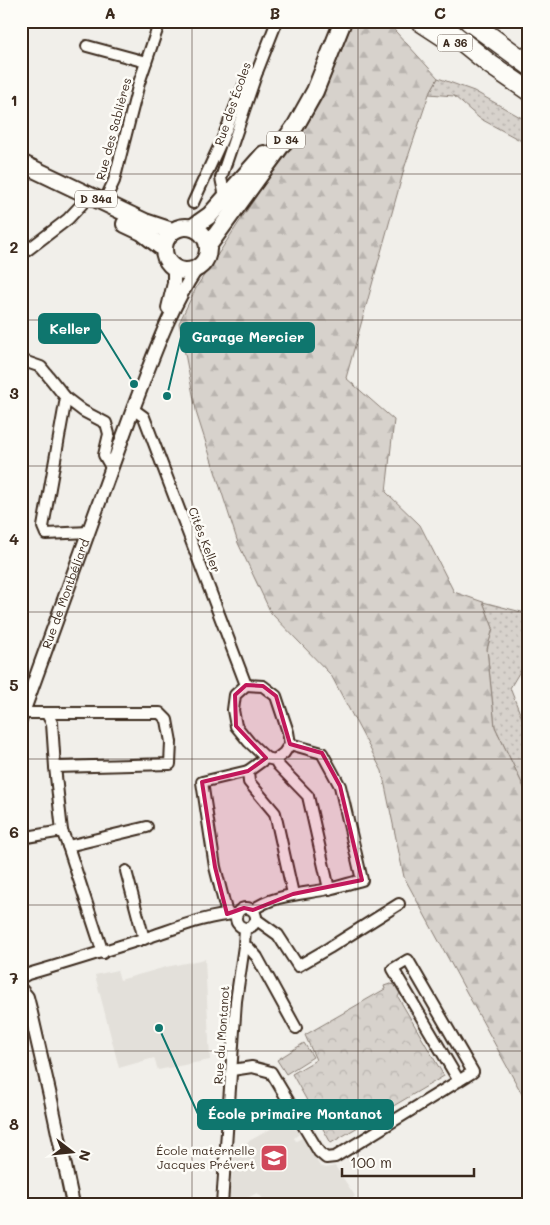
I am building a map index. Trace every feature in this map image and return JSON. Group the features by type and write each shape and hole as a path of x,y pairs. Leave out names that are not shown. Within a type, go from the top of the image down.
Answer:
{"highway":[{"name":"A 36","path":"420,21 529,91"},
{"name":"A 36","path":"437,21 491,65"},
{"name":"A 36","path":"469,21 529,66"}],"main road":[{"name":"D 34","path":"193,227 210,215 257,162 286,125 304,90 333,21"},
{"name":"D 34","path":"208,246 296,125 314,91 343,21"},
{"name":"D 34a","path":"21,162 145,222 172,231"},
{"name":"D 34a","path":"21,175 142,232 164,249"},
{"path":"226,197 229,218"},
{"path":"186,226 193,227 199,230 207,240 206,259 197,268 186,271 174,268 165,256 165,242 172,231 186,226"}],"street":[{"name":"Rue des Sablières","path":"104,202 114,181 146,62 160,21"},
{"name":"Rue des Écoles","path":"226,197 221,178 257,72 277,21"},
{"path":"87,46 146,62"},
{"path":"193,202 222,140 248,75 257,72"},
{"path":"21,255 68,218 82,204"},
{"path":"163,330 174,283 174,268"},
{"path":"163,330 184,287 197,268"},
{"name":"Rue de Montbéliard","path":"22,715 163,330"},
{"path":"21,360 41,367 66,398 83,411 106,423 112,433 104,455 112,469"},
{"path":"66,398 43,527 46,534 89,532"},
{"name":"Cités Keller","path":"133,408 144,417 246,685"},
{"path":"21,978 28,974 103,953 200,921 232,914 244,908 253,910 257,916 252,926 245,928 237,923 236,918 232,914 215,867 202,782 248,770 271,759 284,753 290,744 276,696 263,686 246,685 235,695 233,710 236,726 248,742 271,759 278,765 308,796 329,889"},
{"path":"22,715 160,713 167,720 171,742 170,764 55,766"},
{"path":"47,714 52,723 62,831 103,953"},
{"path":"253,910 263,904 293,894 329,889 362,880 340,786 322,753 290,744"},
{"path":"248,770 249,782 275,813 293,894"},
{"path":"68,846 147,826"},
{"path":"21,838 62,831"},
{"path":"126,871 144,939"},
{"path":"256,920 278,935 298,966 399,904"},
{"name":"Rue du Montanot","path":"222,1204 236,1001 245,928"},
{"path":"244,946 249,948 257,957 296,1028"},
{"path":"232,1070 252,1067 271,1072 319,1152 326,1158 335,1157 459,1081 473,1072 408,960 393,969 459,1081"},
{"path":"21,990 27,997 73,1204"}],"highlighted area":[{"path":"246,685 263,686 276,696 290,744 322,753 340,786 362,880 293,894 253,910 244,908 227,914 215,867 202,782 248,771 266,758 236,726 235,695"}],"shaded area":[{"path":"205,959 210,1060 158,1070 154,1058 119,1068 95,975 117,970 120,980 166,967"},
{"name":"École maternelle Jacques Prévert","path":"290,1118 299,1134 294,1138 296,1141 302,1138 320,1166 326,1168 335,1166 355,1196 347,1204 269,1204 257,1193 236,1204 228,1204 235,1149"}],"green space":[{"path":"353,21 386,21 438,78 429,94 405,166 346,378 394,420 386,492 420,525 454,592 483,602 493,628 487,649 495,727 529,798 529,1107 404,877 382,771 331,675 271,613 238,543 197,415 179,323 197,286 263,186 298,140 322,99"},
{"path":"438,78 474,91 529,122 529,145 479,118 454,96 429,94"},
{"path":"483,602 529,614 529,656 510,688 527,731 529,731 529,798 495,727 487,649 493,628"},
{"path":"390,984 397,985 402,989 398,997 444,1076 331,1143 292,1074 316,1060 305,1035 385,989 384,986"},
{"path":"304,1043 313,1057 286,1074 277,1060"}],"place":[{"name":"Keller","path":"134,384"},
{"name":"Garage Mercier","path":"167,396"},
{"name":"École primaire Montanot","path":"159,1028"},
{"name":"École maternelle Jacques Prévert","path":"274,1158"}]}
